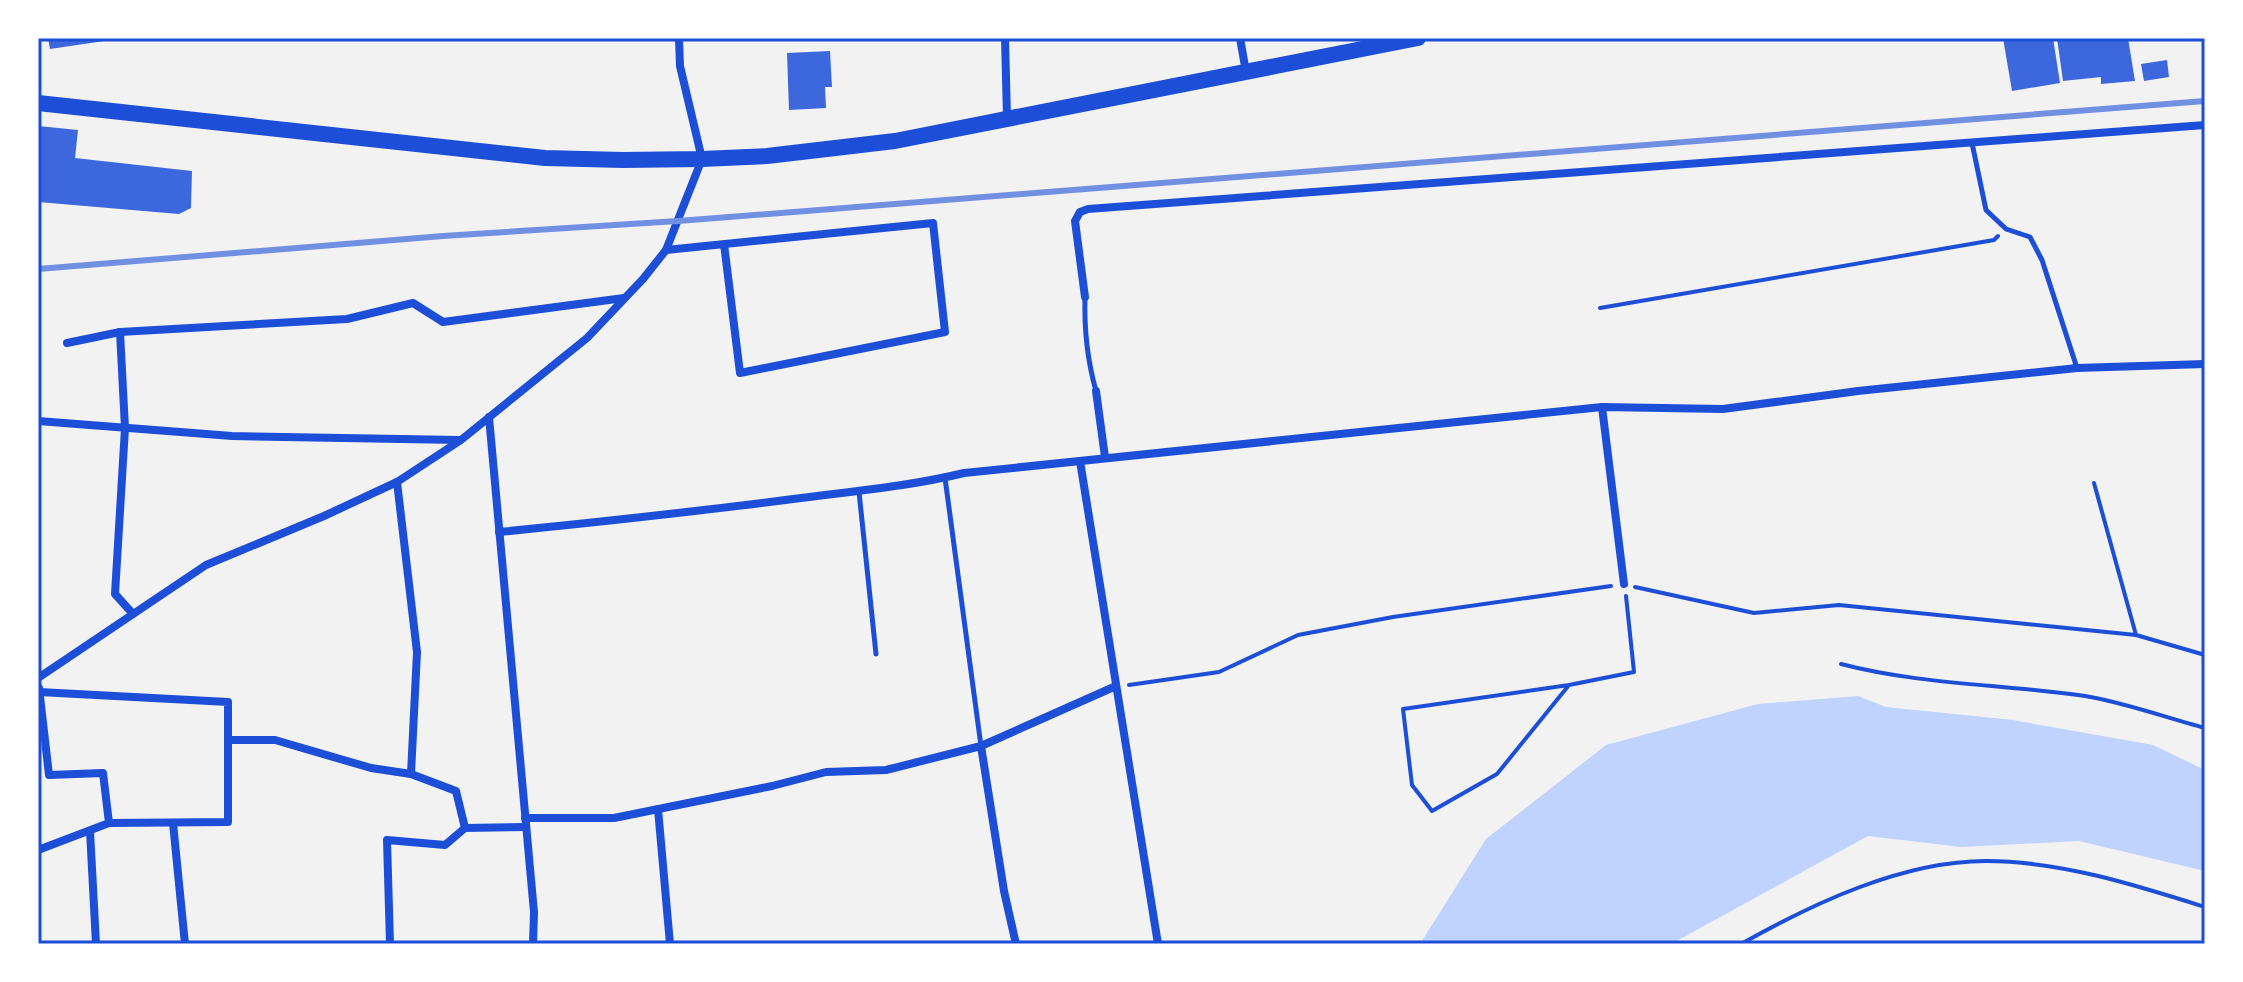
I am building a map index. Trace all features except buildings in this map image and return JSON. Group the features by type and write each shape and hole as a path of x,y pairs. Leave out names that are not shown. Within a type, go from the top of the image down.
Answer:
{"highway":[{"path":"38,103 545,158 623,160 767,156 895,141 1418,38"}],"street":[{"path":"109,823 103,773 49,775 38,679 206,565 300,527 397,482 461,440 587,338 666,250 702,159 680,66 679,38"},
{"path":"1005,38 1007,118"},
{"path":"1240,38 1246,72"},
{"path":"1085,297 1075,221 1080,212 1088,209 2205,125"},
{"path":"666,250 724,244 933,223 945,332 740,373 724,244"},
{"path":"67,343 120,332 347,319 413,303 443,322 625,298"},
{"path":"120,332 125,428 115,594 133,614"},
{"path":"499,532 635,519 964,473 1105,457 1602,407 1723,409 2077,368 2205,364"},
{"path":"1096,391 1105,457"},
{"path":"1602,407 1624,584"},
{"path":"489,417 534,912 533,944"},
{"path":"38,421 232,436 461,440"},
{"path":"1080,461 1158,944"},
{"path":"397,482 417,652 411,774"},
{"path":"390,944 387,840 445,845 465,828 614,818 826,772 886,770 981,746 1116,686"},
{"path":"38,850 109,823 228,822 228,702 39,692"},
{"path":"228,740 275,740 371,768 411,774 456,791 465,828"},
{"path":"981,746 1004,891 1016,944"},
{"path":"658,809 670,944"},
{"path":"173,823 185,944"},
{"path":"90,831 96,944"}],"lane":[{"path":"1972,143 1986,210 2006,229 2030,237 2042,260 2077,368"},
{"path":"1085,297 1084,328 1096,391"},
{"path":"945,478 981,746"},
{"path":"859,490 876,654"}],"path":[{"path":"1600,308 1994,240 2006,229"},
{"path":"2094,483 2136,635"},
{"path":"1569,685 1497,774 1432,811 1412,785 1403,709 1569,685 1634,672 1624,584"},
{"path":"1116,686 1219,672 1298,635 1393,617 1624,584 1754,613 1839,605 2136,635 2205,655"},
{"path":"1841,664 1937,681 2088,696 2205,728"},
{"path":"1741,944 1821,902 1907,872 1948,864 1986,861 2059,868 2147,889 2205,907"}],"water":[{"path":"1858,696 1886,707 2013,720 2153,745 2205,770 2205,871 2079,841 1961,847 1868,836 1671,944 1420,944 1486,839 1606,745 1758,704"}],"railway":[{"path":"38,269 2205,101"}]}
